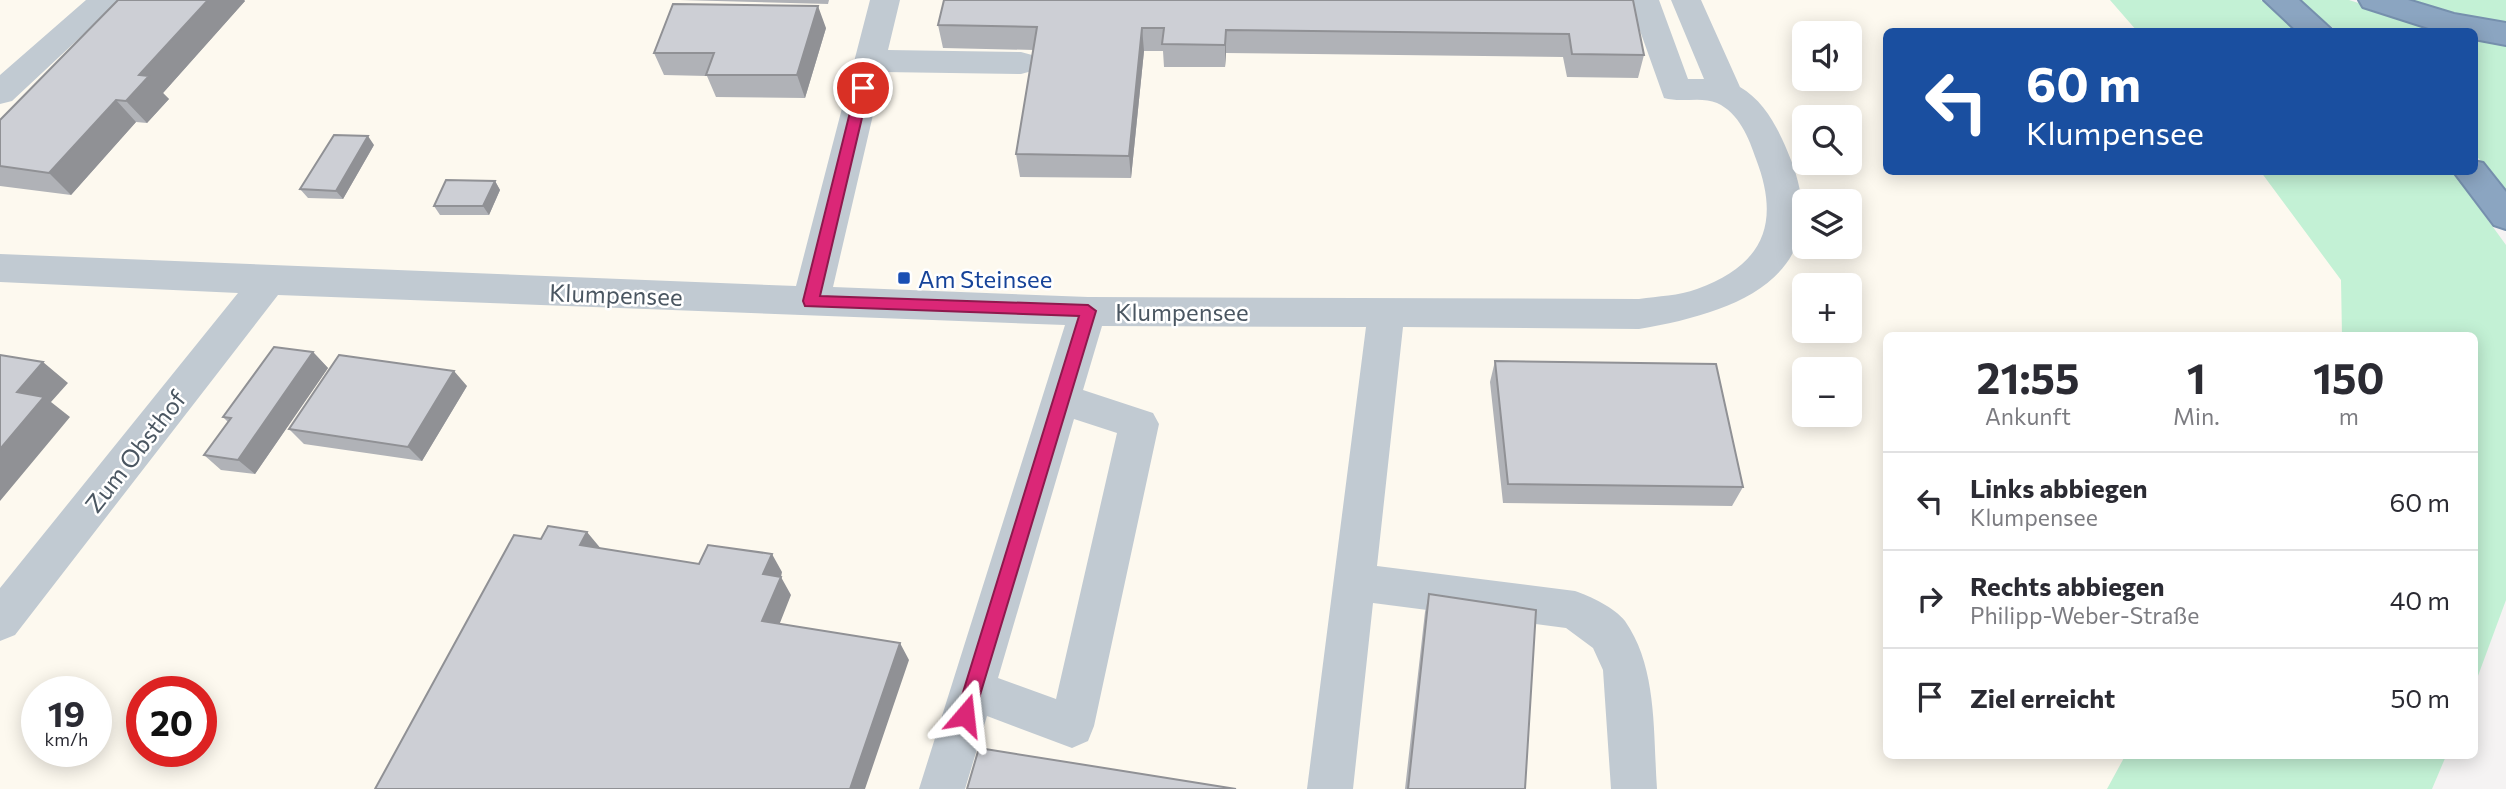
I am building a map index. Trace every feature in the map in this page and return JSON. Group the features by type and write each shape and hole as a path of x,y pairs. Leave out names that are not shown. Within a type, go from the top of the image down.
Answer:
{"highway":[{"path":"2279,0 2314,28"},
{"path":"2374,0 2451,24 2473,28"},
{"path":"2478,29 2506,34"},
{"path":"2473,175 2506,216"}],"street":[{"path":"0,93 105,0"},
{"path":"811,301 885,0"},
{"path":"1644,0 1676,90 1737,101"},
{"name":"Klumpensee","path":"0,268 269,281 1088,311 1639,314 1708,300 1750,275 1779,248 1786,208 1777,162 1737,101 1686,0"},
{"path":"869,61 1021,63"},
{"name":"Zum Obsthof","path":"0,621 269,281"},
{"path":"942,789 1088,311"},
{"path":"1330,789 1386,313"},
{"path":"972,690 1072,726 1139,424 1060,399"},
{"path":"1354,582 1575,610 1609,634 1625,670 1634,789"}],"shaded area":[{"path":"0,0 2110,0 2134,28 1883,28 1883,175 2263,175 2342,280 2342,332 1883,332 1883,759 2123,759 2107,789 0,789"}],"green space":[{"path":"2110,0 2261,0 2297,28 2134,28"},
{"path":"2297,0 2349,0 2437,28 2333,28"},
{"path":"2401,0 2506,0 2506,25"},
{"path":"2478,39 2506,44 2506,192 2478,158"},
{"path":"2263,175 2455,175 2506,245 2506,600 2478,676 2478,332 2342,332 2341,280"},
{"path":"2123,759 2445,759 2432,789 2107,789"}],"building":[{"path":"118,0 208,0 139,75 149,76 126,101 116,100 49,173 0,166 0,120"},
{"path":"944,0 1633,0 1644,55 1572,54 1569,34 1226,30 1225,45 1162,44 1164,28 1142,28 1129,156 1016,154 1037,27 938,25"},
{"path":"673,4 818,6 797,75 706,75 714,53 654,53"},
{"path":"334,135 368,136 336,191 300,189"},
{"path":"446,180 495,181 483,206 434,206"},
{"path":"274,347 313,352 238,460 204,455 231,418 223,417"},
{"path":"0,355 43,362 17,392 44,397 0,449"},
{"path":"339,355 454,371 408,447 289,429"},
{"path":"1495,361 1716,364 1743,487 1508,484"},
{"path":"548,526 587,532 580,545 699,564 708,545 772,554 763,574 781,577 762,621 900,643 850,789 375,789 514,535 541,539"},
{"path":"1429,594 1536,610 1525,789 1408,789"},
{"path":"979,748 1236,789 967,789"}],"place":[{"name":"Am Steinsee","path":"904,278"}],"route":[{"path":"863,88 811,301 1088,311 965,715"}]}
